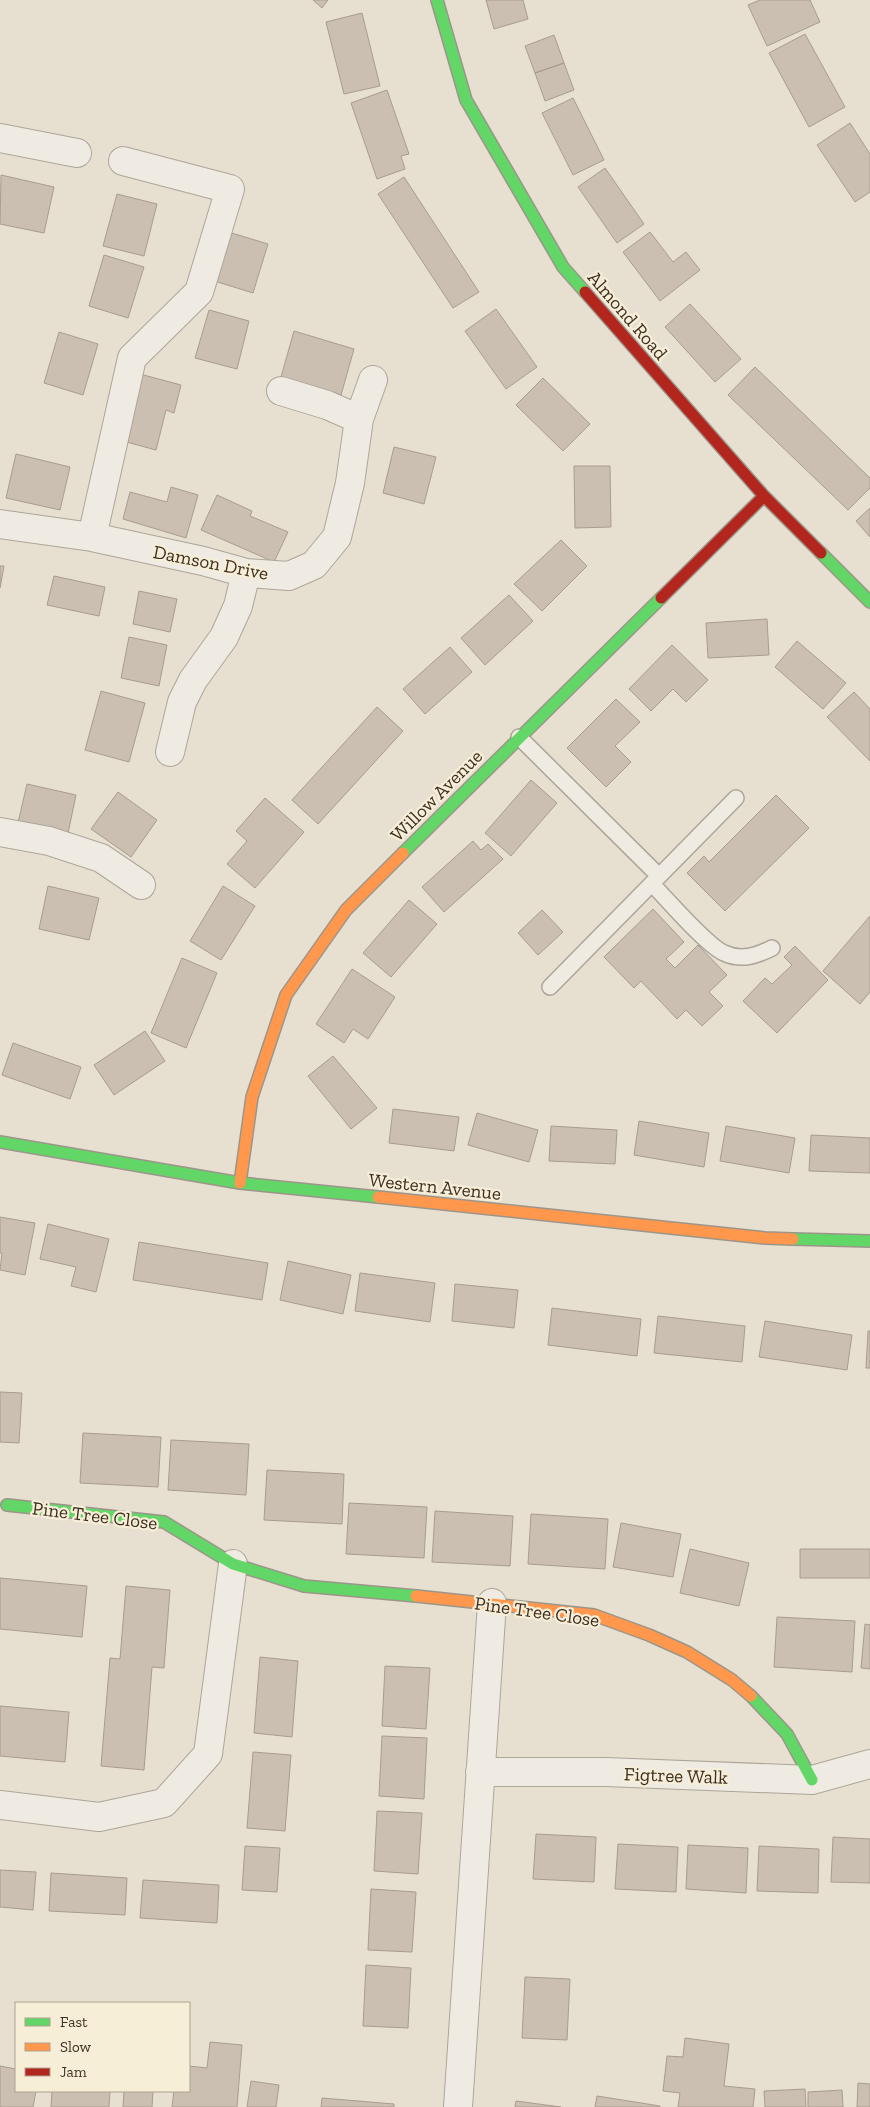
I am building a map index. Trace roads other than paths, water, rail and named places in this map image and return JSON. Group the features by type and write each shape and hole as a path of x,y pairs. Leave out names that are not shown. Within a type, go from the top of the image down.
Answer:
{"street":[{"name":"Almond Road","path":"438,0 466,100 563,266 764,496 870,602"},
{"path":"0,138 77,153"},
{"path":"92,537 132,358 199,292 230,189 123,161"},
{"name":"Damson Drive","path":"0,524 92,537 202,561 246,573 289,576 314,564 338,536 350,482 359,419 373,380"},
{"path":"281,391 327,405 359,419"},
{"name":"Willow Avenue","path":"240,1183 252,1097 286,995 346,910 764,496"},
{"path":"170,752 182,702 193,680 224,637 238,606 246,573"},
{"path":"0,832 49,840 101,858 141,885"},
{"name":"Western Avenue","path":"0,1142 240,1183 765,1238 870,1241"},
{"name":"Pine Tree Close","path":"7,1505 164,1522 233,1564 304,1586 492,1603 594,1616 649,1635 687,1652 732,1680 758,1701 787,1734 812,1780"},
{"path":"0,1805 99,1817 164,1803 208,1754 233,1564"},
{"path":"458,2107 492,1603"},
{"name":"Figtree Walk","path":"480,1772 606,1772 812,1780 870,1764"}],"lane":[{"path":"519,738 655,880 708,942 723,953 739,956 755,957 772,948"},
{"path":"550,987 736,798"}]}
